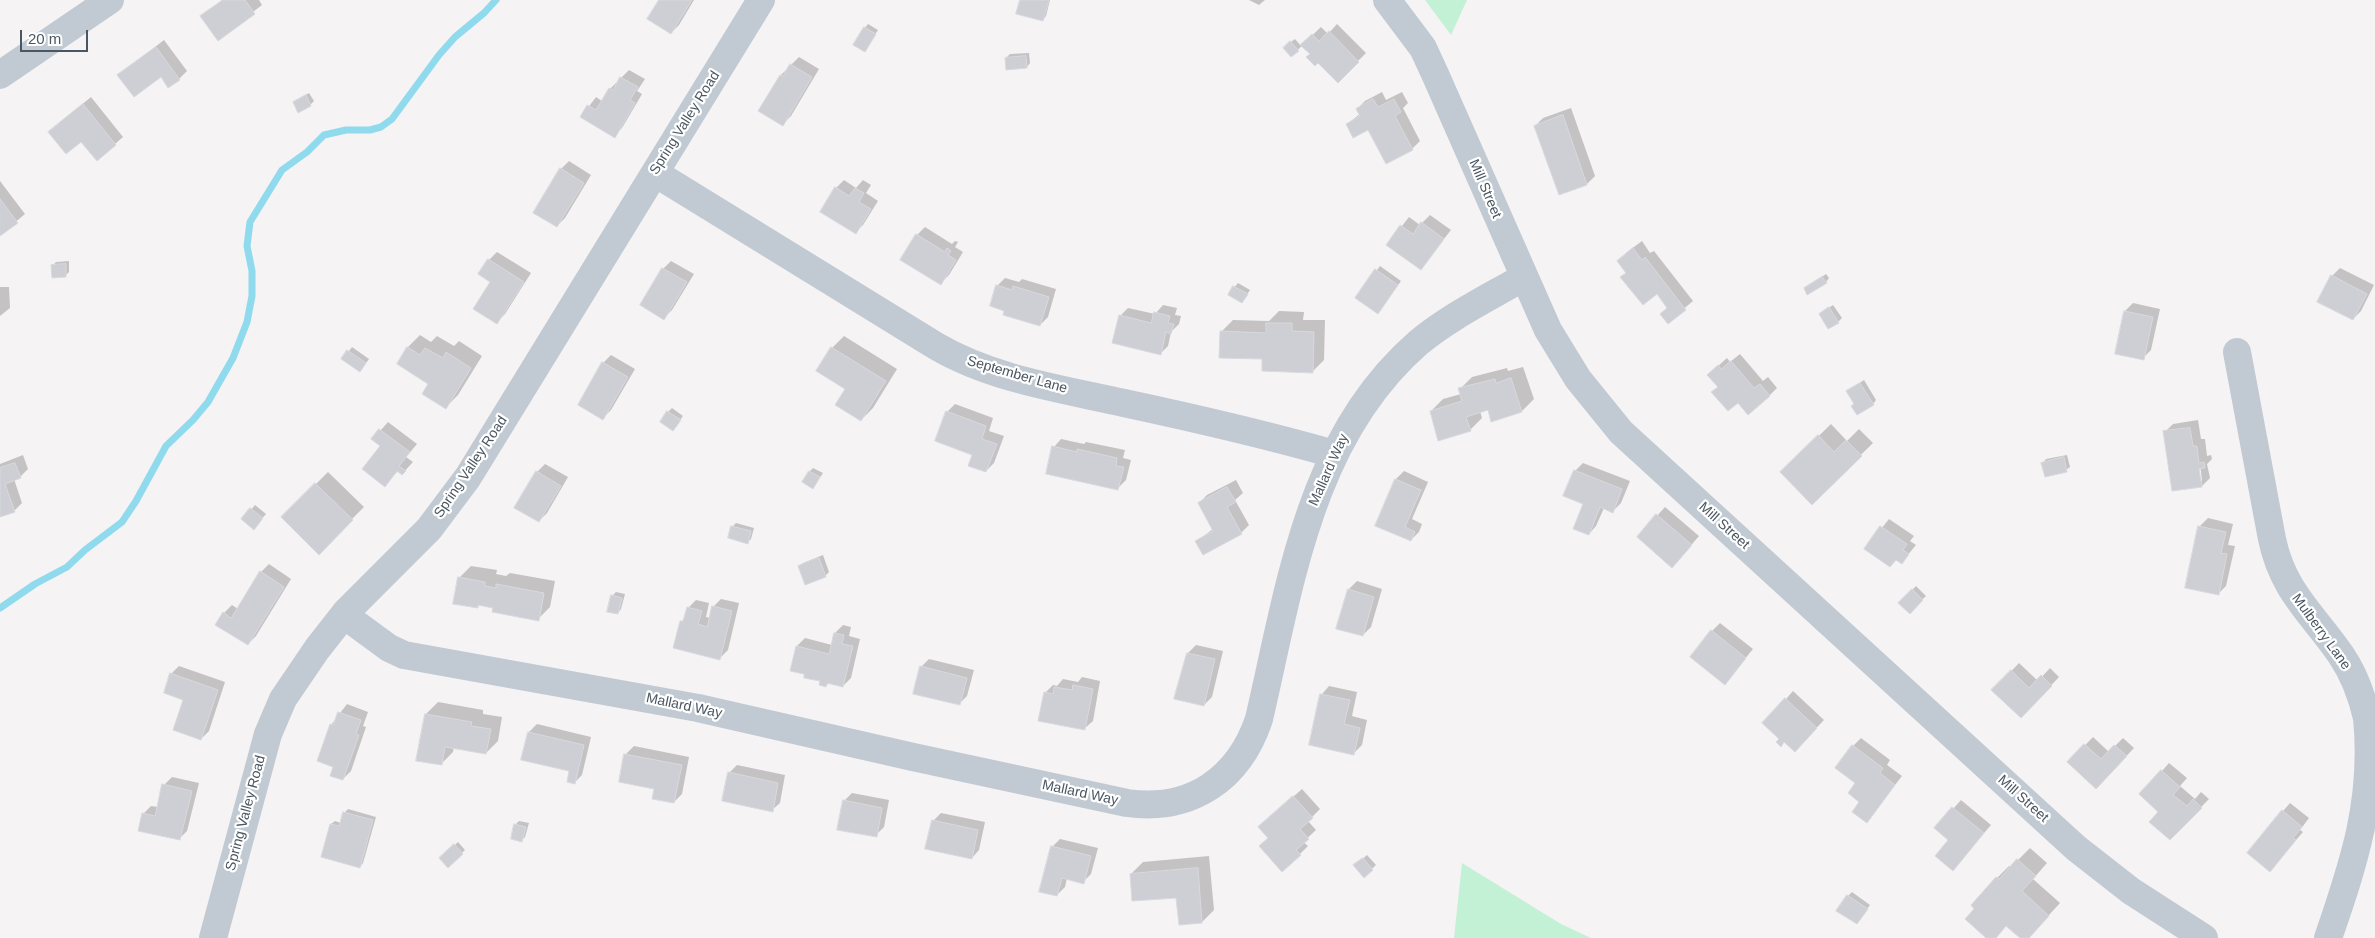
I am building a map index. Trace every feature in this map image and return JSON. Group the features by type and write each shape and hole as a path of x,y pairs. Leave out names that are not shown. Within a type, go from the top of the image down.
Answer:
{"street":[{"path":"0,75 110,0"},
{"name":"Spring Valley Road","path":"213,938 239,835 275,716 300,671 367,589 429,529 468,478 761,0"},
{"name":"Mill Street","path":"1388,0 1423,48 1548,330 1578,379 1621,432 2076,848 2131,891 2204,938"},
{"name":"September Lane","path":"655,173 936,346 966,362 1020,378 1186,416 1334,454"},
{"name":"Mallard Way","path":"344,615 389,648 404,655 698,708 912,757 1127,803 1150,805 1167,803 1195,795 1214,784 1239,760 1251,741 1259,719 1307,521 1334,454 1358,411 1372,391 1419,343 1466,310 1524,277"},
{"name":"Mulberry Lane","path":"2237,352 2272,539 2280,566 2292,591 2348,667 2364,707 2371,735 2374,765 2371,803 2362,840 2328,938"}],"green space":[{"path":"1425,0 1467,0 1451,35"},
{"path":"1462,863 1561,924 1591,938 1454,938"}],"building":[{"path":"223,0 245,0 255,14 218,41 200,16"},
{"path":"659,0 692,0 671,34 647,19"},
{"path":"1020,0 1049,0 1043,21 1016,14"},
{"path":"864,27 876,34 865,52 853,45"},
{"path":"1329,31 1359,62 1338,83 1318,63 1315,66 1306,57 1310,54 1300,45 1312,34 1319,41"},
{"path":"1290,41 1299,51 1291,57 1283,48"},
{"path":"156,47 180,80 168,88 161,77 134,97 117,75"},
{"path":"1026,56 1027,68 1006,70 1005,58"},
{"path":"790,64 812,77 783,126 758,111 780,75 783,76"},
{"path":"620,77 638,87 630,100 635,103 615,138 580,117 587,105 596,110 609,88 613,90"},
{"path":"306,95 311,106 298,113 293,102"},
{"path":"1373,99 1378,107 1394,99 1401,112 1395,116 1413,150 1386,164 1368,130 1353,138 1346,124 1360,116 1356,109"},
{"path":"83,104 116,145 97,161 81,142 66,154 48,132"},
{"path":"1563,115 1587,185 1559,195 1534,126"},
{"path":"560,168 584,183 557,227 533,213"},
{"path":"835,187 849,196 855,188 864,193 859,202 871,209 856,234 820,212"},
{"path":"0,199 18,223 0,236"},
{"path":"1421,222 1444,239 1421,270 1386,245 1400,225 1413,234"},
{"path":"916,234 945,252 947,248 951,251 948,255 956,260 941,285 900,260"},
{"path":"1633,248 1642,260 1645,257 1686,310 1668,324 1660,314 1667,308 1657,294 1643,305 1620,277 1626,273 1617,261"},
{"path":"488,259 524,282 497,324 473,309 490,282 478,274"},
{"path":"66,264 66,277 52,278 51,265"},
{"path":"662,268 687,282 664,320 640,305"},
{"path":"1375,269 1398,285 1378,314 1355,298"},
{"path":"2331,275 2367,294 2353,320 2317,302"},
{"path":"1822,277 1827,283 1807,295 1804,288"},
{"path":"996,285 1012,290 1013,286 1049,297 1040,326 1003,315 1004,311 990,306"},
{"path":"1233,286 1248,294 1242,303 1228,295"},
{"path":"1829,307 1839,323 1828,329 1819,314"},
{"path":"2124,311 2153,317 2144,360 2115,354"},
{"path":"1154,312 1170,316 1168,323 1174,324 1171,334 1166,332 1161,355 1112,343 1119,315 1151,323"},
{"path":"1266,323 1292,323 1292,331 1314,332 1313,373 1262,371 1262,359 1219,358 1220,331 1266,333"},
{"path":"407,347 420,355 425,348 443,358 446,352 471,368 446,409 422,394 428,384 397,364"},
{"path":"831,347 886,381 861,421 835,405 845,389 816,371"},
{"path":"347,350 366,363 360,372 341,359"},
{"path":"1731,361 1754,388 1760,384 1770,396 1748,415 1738,403 1728,411 1711,392 1718,387 1707,375 1718,365 1721,369"},
{"path":"602,362 628,377 603,420 578,405"},
{"path":"1511,378 1522,412 1491,422 1488,410 1466,417 1471,431 1438,441 1430,411 1462,401 1458,388 1495,379 1496,383"},
{"path":"1860,383 1874,405 1857,415 1851,406 1854,404 1846,391"},
{"path":"667,411 681,420 673,431 660,422"},
{"path":"946,411 986,426 982,439 997,444 986,472 968,466 972,455 935,441"},
{"path":"2190,428 2193,446 2197,446 2199,463 2204,462 2205,468 2199,469 2202,487 2172,491 2163,431"},
{"path":"379,429 410,452 399,466 406,471 402,475 397,471 385,487 362,469 380,446 371,439"},
{"path":"1818,435 1834,452 1846,440 1862,456 1812,505 1780,472"},
{"path":"1052,446 1077,452 1077,449 1117,458 1116,466 1124,467 1118,490 1046,474"},
{"path":"2064,457 2067,472 2045,477 2041,463"},
{"path":"15,463 21,478 5,484 15,512 0,517 0,468"},
{"path":"1574,470 1622,489 1613,513 1600,507 1589,535 1573,529 1583,504 1563,496"},
{"path":"536,471 561,486 539,522 514,508"},
{"path":"809,471 820,477 813,489 802,482"},
{"path":"1395,479 1421,490 1405,527 1415,532 1411,541 1375,526"},
{"path":"315,483 353,520 319,555 281,517"},
{"path":"1227,487 1236,502 1227,507 1242,534 1203,555 1195,541 1213,531 1198,503"},
{"path":"250,508 263,518 254,530 241,519"},
{"path":"1656,514 1692,545 1672,568 1637,537"},
{"path":"731,526 751,531 748,544 728,538"},
{"path":"1880,526 1907,544 1903,550 1909,554 1902,564 1896,560 1890,567 1864,549"},
{"path":"2198,526 2226,532 2221,553 2227,554 2219,595 2185,588"},
{"path":"819,558 826,577 805,585 798,566"},
{"path":"260,571 284,587 248,645 215,625 223,612 231,618"},
{"path":"458,577 485,582 485,586 496,588 496,584 544,593 539,621 492,612 493,608 478,605 478,608 453,604"},
{"path":"1348,589 1374,597 1363,636 1336,629"},
{"path":"1912,589 1923,600 1910,614 1898,603"},
{"path":"611,595 622,598 618,614 607,612"},
{"path":"712,606 732,611 720,660 673,648 680,621 683,621 687,607 702,611 698,624 707,627"},
{"path":"1711,630 1746,658 1725,685 1690,657"},
{"path":"834,633 844,635 842,644 853,646 843,687 827,683 826,687 819,685 820,681 804,678 804,674 790,671 796,646 829,654"},
{"path":"1187,653 1215,659 1204,706 1174,699"},
{"path":"920,666 967,678 960,705 913,694"},
{"path":"2011,670 2029,688 2041,675 2052,686 2021,718 1991,690"},
{"path":"170,673 218,690 201,740 173,730 183,700 164,693"},
{"path":"1073,685 1093,689 1085,730 1038,721 1044,692 1053,694 1054,687 1072,690"},
{"path":"1320,694 1350,700 1344,724 1360,728 1354,755 1309,745"},
{"path":"1785,698 1817,728 1795,752 1784,742 1781,747 1776,742 1779,739 1762,723"},
{"path":"338,712 361,720 356,734 359,735 343,780 330,776 333,767 317,761 330,724 333,725"},
{"path":"425,714 472,722 471,726 491,729 486,754 445,747 442,765 416,761"},
{"path":"528,732 584,745 575,784 567,782 569,771 521,760"},
{"path":"2084,744 2101,759 2114,745 2127,756 2096,789 2067,762"},
{"path":"1852,745 1883,768 1880,773 1895,785 1867,823 1852,812 1859,802 1848,793 1855,783 1835,768"},
{"path":"624,754 682,765 674,803 652,799 654,789 619,782"},
{"path":"2161,770 2180,787 2173,795 2187,806 2193,799 2202,808 2170,840 2149,822 2158,812 2139,794"},
{"path":"728,772 778,783 773,812 722,801"},
{"path":"162,784 192,791 180,840 138,831 142,813 155,816"},
{"path":"1293,796 1313,818 1300,829 1309,839 1296,850 1301,855 1282,872 1259,846 1268,838 1258,827"},
{"path":"843,800 882,808 877,837 837,830"},
{"path":"1952,807 1984,833 1953,871 1935,856 1948,840 1934,828"},
{"path":"2282,810 2302,827 2293,838 2296,840 2270,872 2247,853"},
{"path":"343,812 373,820 360,868 321,857 330,824 339,826"},
{"path":"932,820 978,830 972,859 925,849"},
{"path":"514,824 526,827 522,842 511,839"},
{"path":"454,844 463,854 448,868 439,858"},
{"path":"1051,846 1091,856 1084,884 1062,878 1057,896 1039,892"},
{"path":"1363,858 1373,870 1364,878 1353,865"},
{"path":"2017,859 2036,876 2022,891 2049,916 2029,938 2020,938 2006,926 1996,938 1986,938 1965,919 1974,909 1971,905 1996,877 1999,879"},
{"path":"1198,868 1202,923 1179,925 1176,898 1132,901 1130,874"},
{"path":"1847,895 1868,909 1857,924 1836,911"}],"waterway":[{"path":"0,608 35,584 67,567 85,550 122,522 136,501 166,446 193,420 208,402 233,358 247,322 252,296 252,271 247,246 250,222 282,170 307,152 324,135 346,130 370,130 381,127 392,119 439,55 455,37 484,13 496,0"}]}
